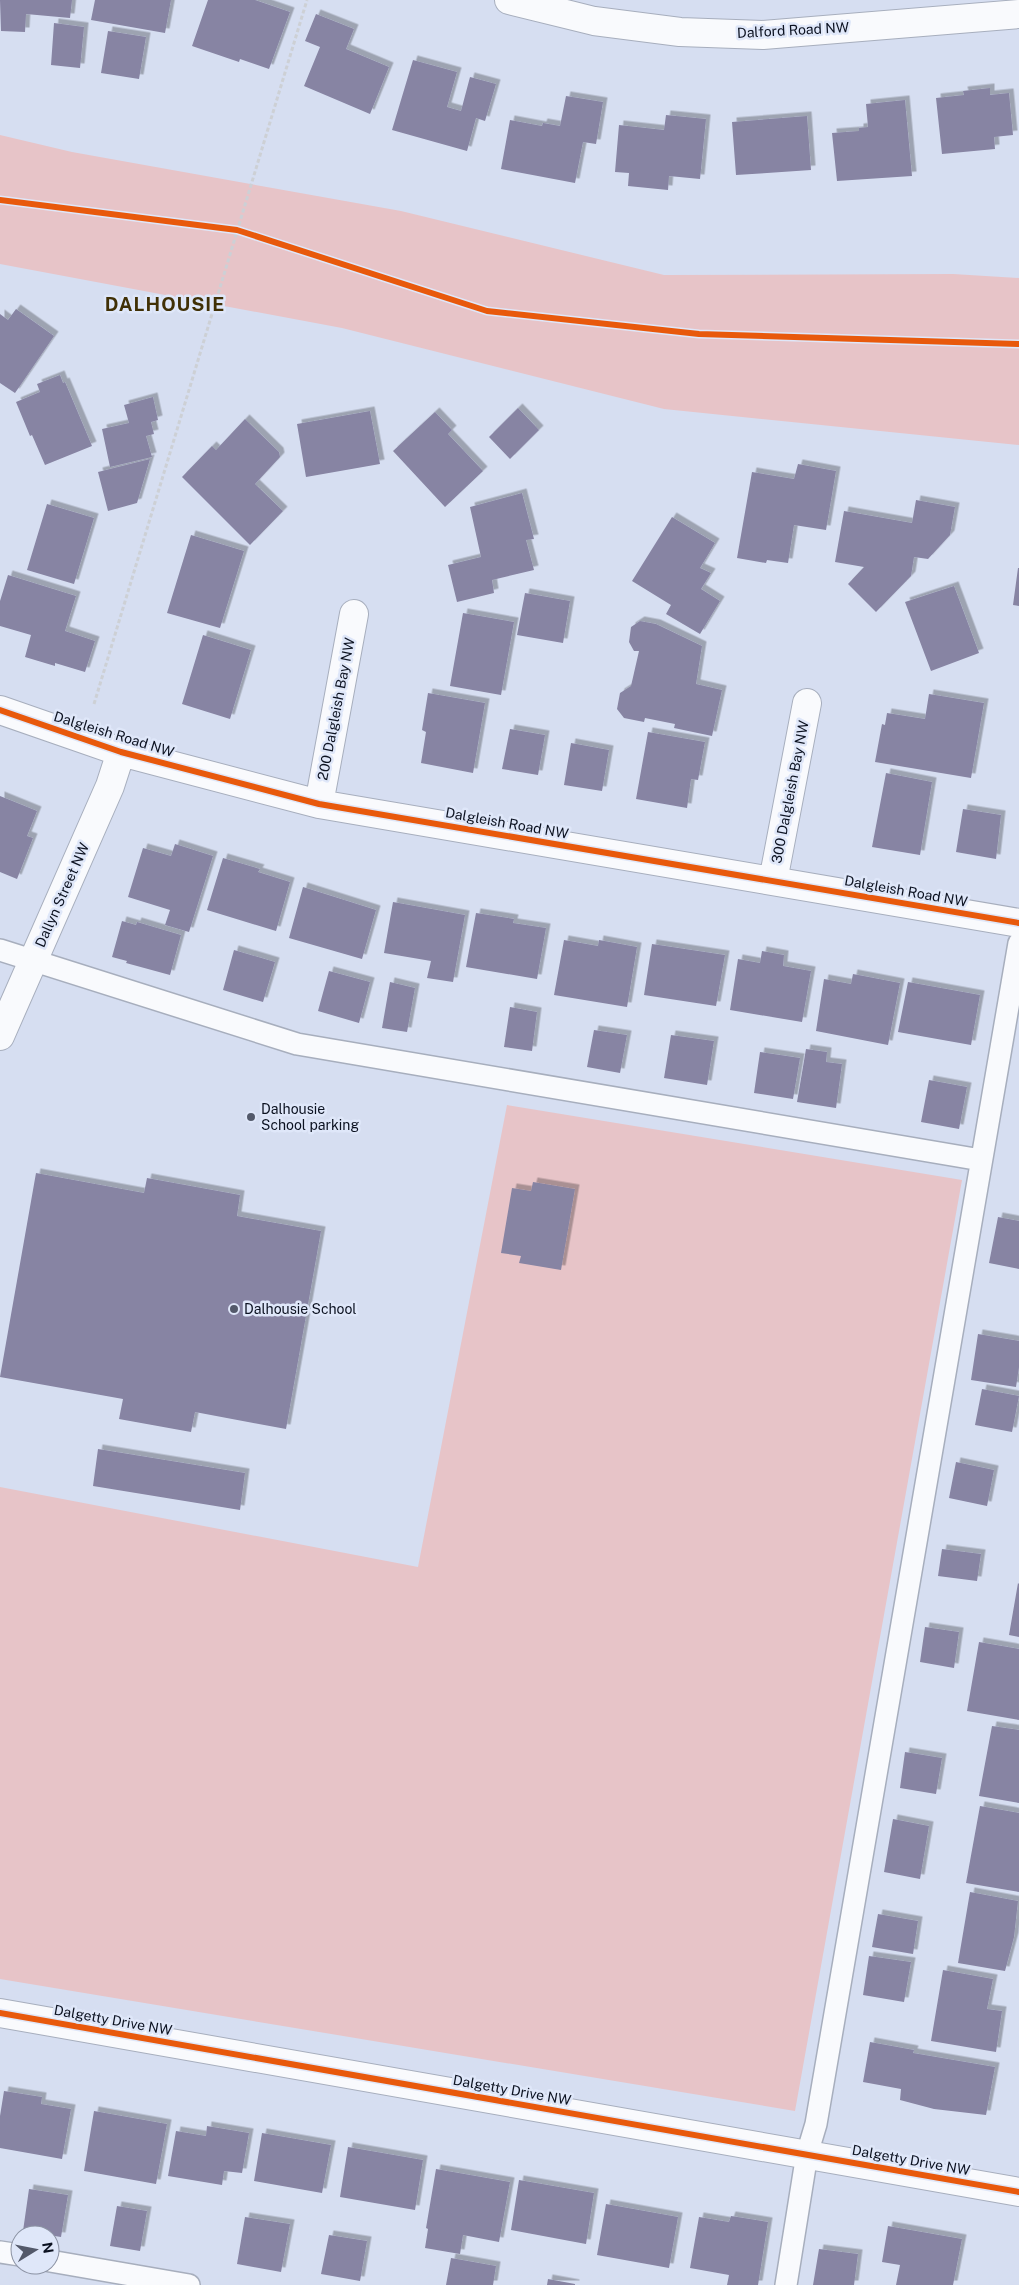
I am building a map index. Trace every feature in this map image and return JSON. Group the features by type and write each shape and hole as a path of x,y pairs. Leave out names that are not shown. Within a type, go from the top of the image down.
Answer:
{"street":[{"name":"Dalford Road NW","path":"509,0 594,21 680,32 763,35 912,11 1019,14"},
{"name":"200 Dalgleish Bay NW","path":"319,804 354,614"},
{"name":"300 Dalgleish Bay NW","path":"773,881 806,703"},
{"name":"Dalgleish Road NW","path":"0,710 121,752 319,804 1019,923"},
{"name":"Dallyn Street NW","path":"0,1036 110,786 121,752"},
{"name":"Dalgetty Drive NW","path":"0,2013 1019,2192"}],"lane":[{"path":"786,2285 807,2154 816,2124 1019,943"},
{"path":"0,950 297,1044 981,1160"},
{"path":"60,2263 189,2285"}],"path":[{"path":"94,704 307,0"},
{"path":"227,228 246,232"}],"shaded area":[{"path":"0,135 72,152 401,211 664,275 953,274 1019,278 1019,445 664,409 342,328 0,264"},
{"path":"507,1105 962,1180 795,2111 0,1979 0,1487 418,1567"}],"building":[{"path":"0,0 72,0 70,18 26,14 25,32 1,31"},
{"path":"95,0 171,0 165,33 91,20"},
{"path":"208,0 255,0 290,12 269,69 240,59 239,62 192,46"},
{"path":"316,14 354,29 346,49 389,67 370,114 304,86 320,47 305,41"},
{"path":"54,23 84,27 80,68 51,65"},
{"path":"108,31 146,37 139,79 101,73"},
{"path":"413,60 457,72 447,107 461,111 470,77 496,84 485,121 476,118 467,151 392,130"},
{"path":"990,88 990,95 1009,93 1013,135 994,137 995,149 942,154 936,98 964,95 963,91"},
{"path":"566,96 603,102 596,144 583,142 575,183 501,169 510,120 542,126 543,123 560,126"},
{"path":"905,100 912,176 837,181 832,133 859,131 859,128 868,127 866,104"},
{"path":"666,115 706,119 700,179 669,176 668,190 628,186 629,173 615,172 619,125 664,130"},
{"path":"807,116 811,170 736,175 732,122"},
{"path":"16,309 54,336 15,393 0,383 0,314 8,320"},
{"path":"60,375 63,383 65,382 92,446 45,465 16,402 40,392 37,384"},
{"path":"153,397 158,420 151,422 154,434 146,436 152,457 110,467 102,429 129,423 124,405"},
{"path":"518,408 539,430 510,459 489,437"},
{"path":"370,411 380,464 306,477 297,424"},
{"path":"435,412 452,430 448,434 483,471 445,507 393,451"},
{"path":"245,419 279,452 280,457 255,484 283,511 250,545 182,477 212,446 216,450"},
{"path":"150,459 137,503 108,511 98,472"},
{"path":"798,464 836,471 826,530 794,525 788,563 767,560 766,563 737,558 752,472 794,479"},
{"path":"522,493 534,539 526,540 534,570 492,580 494,593 457,602 448,565 481,557 470,507"},
{"path":"916,500 955,507 950,535 928,559 914,557 911,576 876,612 848,584 864,567 835,562 844,511 912,523"},
{"path":"47,504 94,518 74,584 27,570"},
{"path":"672,517 715,543 700,568 711,573 701,589 720,601 700,634 666,614 671,605 632,581"},
{"path":"191,535 244,551 220,628 167,613"},
{"path":"1019,568 1019,606 1013,605"},
{"path":"8,575 76,596 65,631 95,641 85,672 25,657 31,635 0,626 0,601"},
{"path":"954,586 979,653 931,671 905,602"},
{"path":"525,593 570,601 563,643 517,635"},
{"path":"463,613 514,622 501,695 450,686"},
{"path":"640,621 656,624 702,646 696,684 722,690 712,736 674,728 675,724 645,718 644,722 624,718 617,709 620,693 631,686 639,651 634,651 629,642 631,627"},
{"path":"203,635 251,650 230,719 182,704"},
{"path":"428,693 485,703 473,773 421,763 426,732 422,730"},
{"path":"929,694 984,703 971,778 875,762 882,724 885,725 887,713 925,719"},
{"path":"510,729 545,735 538,775 502,769"},
{"path":"648,732 705,742 698,780 691,779 687,808 636,799"},
{"path":"571,743 609,750 602,791 564,785"},
{"path":"886,773 932,782 920,855 872,847"},
{"path":"0,796 37,811 27,836 33,838 17,879 0,872"},
{"path":"963,809 1001,815 996,859 956,852"},
{"path":"175,844 213,856 189,932 165,925 170,910 128,897 143,848 171,856"},
{"path":"223,858 260,869 258,872 290,882 276,931 207,910"},
{"path":"303,887 376,910 362,959 289,938"},
{"path":"393,902 465,915 453,982 427,978 431,961 384,953"},
{"path":"476,913 514,919 513,923 546,928 537,979 466,967"},
{"path":"122,921 136,925 137,922 181,935 170,975 126,963 127,961 112,957"},
{"path":"564,940 598,946 599,940 637,947 627,1007 554,995"},
{"path":"652,944 725,955 716,1006 644,995"},
{"path":"234,950 275,962 263,1002 223,990"},
{"path":"762,951 784,955 783,966 811,971 802,1022 730,1010 738,959 760,963"},
{"path":"329,971 370,982 359,1023 318,1011"},
{"path":"853,974 900,983 888,1045 816,1031 824,979 851,984"},
{"path":"390,982 415,988 407,1032 382,1028"},
{"path":"908,982 980,995 971,1045 898,1032"},
{"path":"510,1007 537,1012 532,1051 504,1047"},
{"path":"594,1030 627,1035 620,1073 587,1067"},
{"path":"671,1035 714,1041 707,1085 664,1078"},
{"path":"806,1049 827,1052 826,1062 842,1064 836,1108 797,1102"},
{"path":"760,1052 800,1058 793,1099 754,1093"},
{"path":"929,1080 967,1087 959,1129 921,1122"},
{"path":"36,1173 144,1193 147,1178 240,1195 237,1216 321,1231 286,1429 195,1412 191,1432 119,1419 123,1399 0,1377"},
{"path":"533,1182 575,1189 561,1270 519,1263 521,1256 501,1253 512,1188 531,1191"},
{"path":"998,1217 1019,1221 1019,1269 989,1263"},
{"path":"978,1334 1019,1341 1019,1367 1016,1387 971,1380"},
{"path":"982,1389 1019,1396 1012,1432 975,1425"},
{"path":"98,1449 245,1473 240,1510 93,1486"},
{"path":"956,1462 994,1470 987,1506 949,1498"},
{"path":"942,1549 981,1554 977,1581 938,1576"},
{"path":"1019,1584 1019,1637 1009,1635"},
{"path":"925,1627 959,1632 954,1668 920,1662"},
{"path":"979,1642 1019,1649 1019,1720 967,1711"},
{"path":"992,1726 1019,1730 1019,1803 979,1796"},
{"path":"905,1752 942,1758 936,1794 900,1788"},
{"path":"980,1806 1019,1813 1019,1892 966,1883"},
{"path":"893,1819 929,1826 920,1879 884,1872"},
{"path":"970,1892 1018,1901 1014,1937 1005,1971 958,1963"},
{"path":"878,1914 918,1921 913,1954 872,1947"},
{"path":"869,1956 911,1962 904,2002 863,1995"},
{"path":"943,1970 993,1979 987,2009 1002,2011 996,2052 931,2041"},
{"path":"870,2042 914,2050 913,2053 995,2067 986,2115 934,2109 900,2100 901,2089 863,2082"},
{"path":"4,2091 42,2097 41,2104 71,2109 62,2159 0,2148 0,2116"},
{"path":"94,2111 167,2124 156,2184 84,2171"},
{"path":"207,2126 249,2133 242,2173 224,2171 222,2185 168,2176 176,2131 206,2136"},
{"path":"262,2133 331,2145 322,2193 254,2181"},
{"path":"348,2147 423,2160 415,2210 340,2197"},
{"path":"436,2169 510,2182 499,2242 463,2235 460,2254 425,2248 428,2229 426,2228"},
{"path":"519,2180 594,2193 586,2244 511,2230"},
{"path":"29,2189 68,2195 61,2237 60,2225 24,2225"},
{"path":"606,2204 678,2217 669,2268 597,2255"},
{"path":"117,2206 147,2211 140,2251 110,2246"},
{"path":"731,2216 768,2222 758,2285 727,2285 729,2275 690,2268 699,2217 729,2222"},
{"path":"245,2217 290,2224 281,2272 237,2264"},
{"path":"888,2226 962,2239 953,2285 896,2285 900,2265 882,2262"},
{"path":"329,2235 367,2241 360,2281 321,2274"},
{"path":"819,2249 858,2254 854,2285 813,2285"},
{"path":"451,2258 496,2266 493,2285 446,2285"},
{"path":"548,2279 575,2284 575,2285 547,2285"}],"cycle path":[{"path":"0,200 237,230 487,311 699,334 1019,344"},
{"path":"0,710 121,752 319,804 1019,923"},
{"path":"0,2013 1019,2192"}],"place":[{"name":"Dalhousie School parking","path":"251,1117"},
{"name":"Dalhousie School","path":"234,1309"}],"district":[{"name":"DALHOUSIE","path":"165,304"}]}
